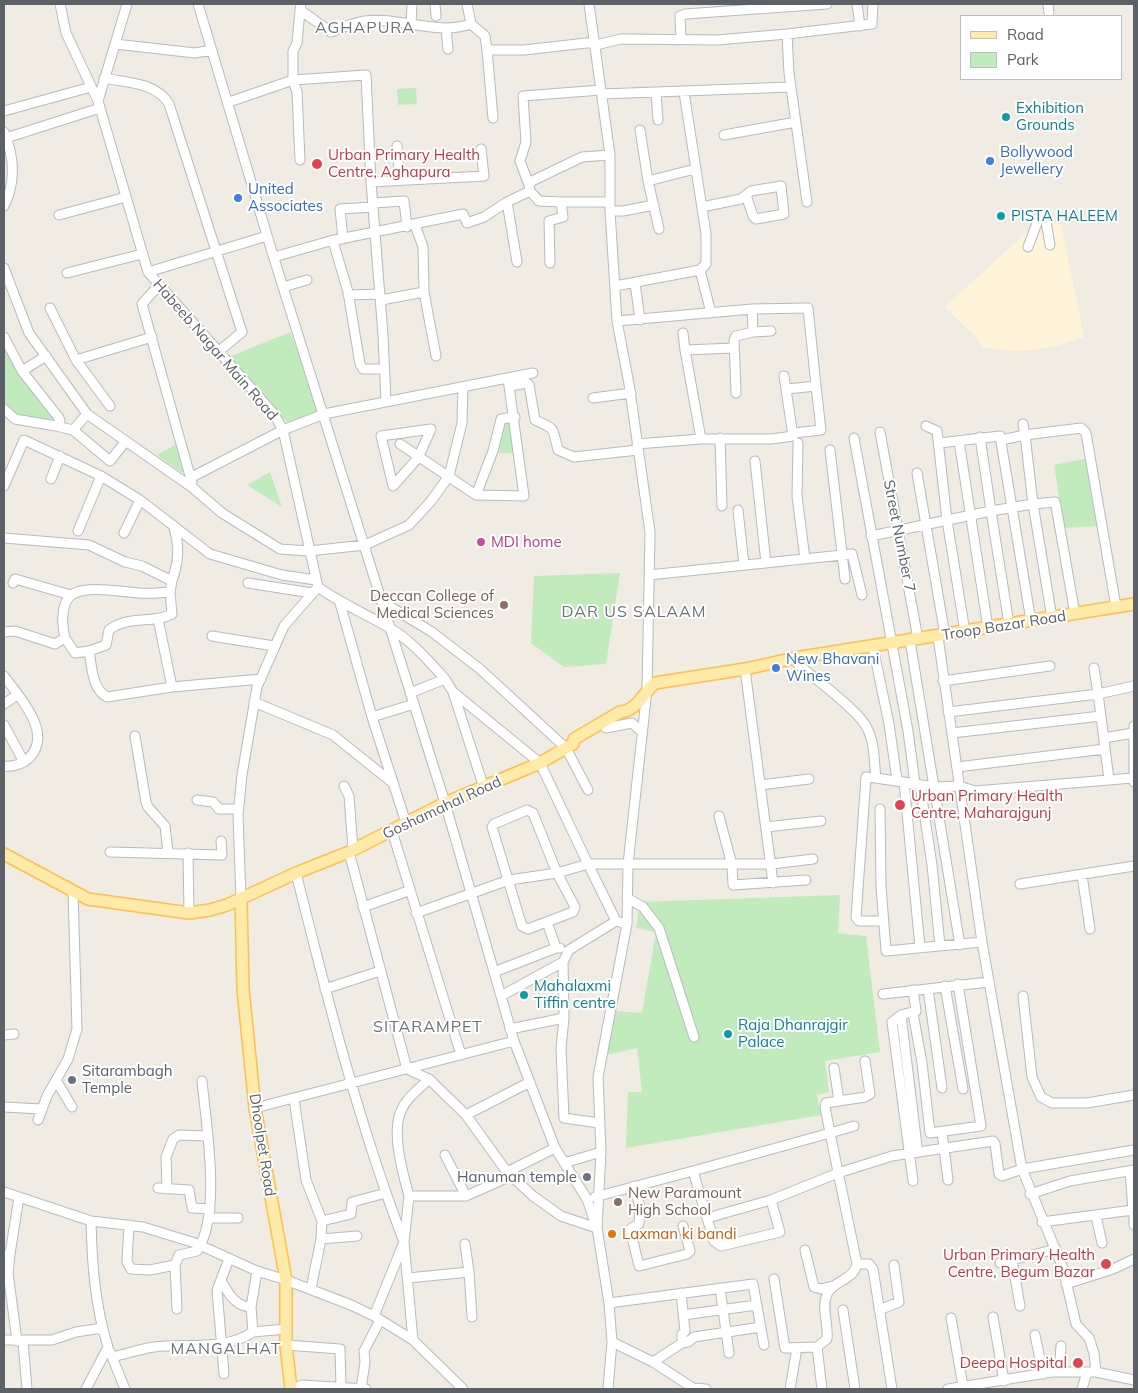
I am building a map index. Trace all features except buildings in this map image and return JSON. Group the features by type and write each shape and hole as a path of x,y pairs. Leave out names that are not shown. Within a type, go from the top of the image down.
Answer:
{"main road":[{"name":"Troop Bazar Road","path":"873,647 1134,604"},
{"name":"Goshamahal Road","path":"4,854 88,899 190,913 210,910 241,899 351,850 445,803 540,763 569,746 574,739 620,712 628,712 636,706 647,690 655,683 745,669 795,658 873,647"},
{"path":"569,746 578,745 625,718 628,712"},
{"name":"Dhoolpet Road","path":"241,899 242,989 255,1108 286,1280 286,1345 292,1389"}],"street":[{"name":"Habeeb Nagar Main Road","path":"60,4 66,33 99,104 148,272 274,414 282,430 309,551 315,587"},
{"path":"4,206 11,191 12,166 5,135 99,104 104,78 127,4"},
{"path":"198,4 267,236 445,803 510,1029 555,1148 588,1200 597,1228 609,1303 612,1342 608,1389"},
{"path":"411,24 412,4"},
{"path":"435,4 436,16"},
{"path":"467,4 471,24 484,36 493,118"},
{"path":"589,4 610,155 610,207 617,321 631,393 650,532 647,690 628,864 627,924 598,1077 601,1152 597,1228"},
{"path":"681,40 679,20 680,16 685,14 827,4"},
{"path":"857,4 860,26"},
{"path":"487,50 524,50 621,39 717,40 860,26 872,24 873,4"},
{"path":"300,7 331,32 364,21 446,28 460,28 471,24"},
{"path":"300,7 297,43 294,50 293,80 297,92 300,160"},
{"path":"446,28 448,49"},
{"path":"787,34 791,87 807,202"},
{"path":"115,44 195,53 212,50"},
{"path":"228,102 293,80 366,75 371,182 386,401"},
{"path":"104,78 154,88 164,96 169,104 214,250 242,332 218,352"},
{"path":"4,111 91,86"},
{"path":"654,205 623,211 610,207 539,201 530,188 520,161 526,142 523,96 791,87"},
{"path":"614,286 635,284 700,270 706,264 708,256 702,207 684,92"},
{"path":"656,93 658,120"},
{"path":"724,135 796,122"},
{"path":"640,130 648,181 659,230"},
{"path":"397,146 400,180"},
{"path":"371,182 484,176 481,150"},
{"path":"274,257 333,241 464,214 468,223 484,217 530,188 532,181 582,158 610,155"},
{"path":"648,181 695,169"},
{"path":"702,207 741,199 746,195 756,190 781,186 784,214 756,219 752,216 746,195"},
{"path":"59,216 126,197"},
{"path":"343,239 340,209 404,201 411,226 424,247 424,292 436,356"},
{"path":"507,202 517,262"},
{"path":"550,263 548,222 563,217 561,202"},
{"path":"1028,247 1042,215 1050,245"},
{"path":"148,272 214,250 267,236"},
{"path":"333,241 348,295 360,364 363,368 369,370 383,369"},
{"path":"66,273 142,254"},
{"path":"4,270 30,333 86,414 193,488 222,513 280,548 309,551 365,545 410,524 431,501 449,476 462,423 463,388"},
{"path":"700,270 711,313"},
{"path":"283,287 306,280"},
{"path":"635,284 640,320"},
{"path":"159,285 142,304 193,488"},
{"path":"348,295 380,297 424,292"},
{"path":"50,308 76,360 110,406"},
{"path":"190,478 282,430 324,414 463,388 509,383 526,383 529,385 536,420 552,429 558,450 574,457 701,439 771,439 793,436 794,433 821,430 808,308 752,309 617,321"},
{"path":"752,309 754,332"},
{"path":"736,393 734,348 736,336 771,331"},
{"path":"683,333 701,439"},
{"path":"4,337 22,371 59,418 59,424 56,426"},
{"path":"76,360 152,337"},
{"path":"685,350 734,348"},
{"path":"22,371 46,356"},
{"path":"509,383 533,373"},
{"path":"784,376 794,433"},
{"path":"400,444 418,458 476,495 524,496 509,383"},
{"path":"787,389 816,386"},
{"path":"593,398 631,393"},
{"path":"4,409 15,420 73,430 110,461 126,441"},
{"path":"73,430 86,414"},
{"path":"476,495 493,451 501,418 515,417"},
{"path":"1023,424 1033,504 1052,618"},
{"path":"926,426 937,431 947,520 964,632"},
{"path":"1001,440 1081,428 1086,433 1116,607"},
{"path":"431,429 418,458 394,486 382,436 431,429"},
{"name":"Street Number 7","path":"880,432 914,640 960,945"},
{"path":"938,444 999,434 1031,621"},
{"path":"720,438 722,506"},
{"path":"854,438 932,865 940,946"},
{"path":"980,438 1009,624"},
{"path":"4,486 24,440 101,476 140,500 210,554 282,575 315,587 340,603 389,628 415,647 445,679 452,692 484,788"},
{"path":"959,441 988,628"},
{"path":"798,443 797,496 805,559"},
{"path":"830,450 845,579"},
{"path":"51,479 60,456"},
{"path":"755,461 766,563"},
{"path":"917,473 941,636 943,681 982,942 1022,1169 1030,1194 1056,1249 1076,1324 1089,1338 1094,1353 1091,1372 1082,1389"},
{"path":"78,531 101,476"},
{"path":"124,533 140,500"},
{"path":"871,536 991,511 1050,501 1055,502 1074,614"},
{"path":"738,510 744,565"},
{"path":"170,592 138,593 102,590 79,592 72,595 68,599 63,616 62,628 65,638 75,653 89,651 106,644 109,630 114,626 139,619 158,619 172,614 170,592 179,560 178,540 172,524"},
{"path":"4,538 89,544 124,562 142,566 172,581"},
{"path":"649,575 854,554 862,596"},
{"path":"13,583 15,579 72,595"},
{"path":"248,583 315,587"},
{"path":"241,899 238,810 254,702 274,646 284,626 315,587"},
{"path":"381,601 405,614 450,645 569,746 588,790"},
{"path":"340,603 372,717 406,823"},
{"path":"158,619 172,686"},
{"path":"4,632 16,631 55,644 65,638"},
{"path":"212,636 274,646"},
{"path":"873,647 900,781 920,948"},
{"path":"89,651 97,688 100,694 107,697 172,686 261,679"},
{"path":"795,658 798,664 861,717 868,730 871,742 876,778"},
{"path":"943,681 1050,666"},
{"path":"1094,668 1109,778"},
{"path":"745,669 774,883"},
{"path":"4,676 37,727 38,744 33,753 24,762 10,767 4,766"},
{"path":"410,693 445,679"},
{"path":"948,712 1098,694 1134,686"},
{"path":"452,692 540,763 616,921"},
{"path":"4,704 17,695"},
{"path":"254,702 333,735 394,784"},
{"path":"372,717 414,704"},
{"path":"952,733 1100,716"},
{"path":"606,728 632,723 642,732"},
{"path":"4,726 24,762"},
{"path":"883,921 859,921 856,918 866,777 935,787 959,786 975,791 994,791 1109,778 1134,780 1134,730 1104,738"},
{"path":"135,736 146,802 165,826 168,852"},
{"path":"957,767 1105,749"},
{"path":"760,785 809,779"},
{"path":"344,786 349,796 351,850 363,906 407,1069"},
{"path":"197,800 213,802 219,809 238,810"},
{"path":"880,809 883,921 886,951 982,942"},
{"path":"527,810 533,813 557,873 575,910 528,929 522,926 492,826 527,810"},
{"path":"719,816 732,865 733,885 806,880"},
{"path":"766,827 821,820"},
{"path":"392,831 408,891 461,1055"},
{"path":"110,852 168,852 222,855 221,841"},
{"path":"188,853 190,913"},
{"path":"416,913 509,880 557,873 588,864 732,865 772,864 813,859"},
{"path":"1020,884 1134,866"},
{"path":"296,873 325,989 352,1084 386,1193 404,1242 364,1351 365,1362 361,1389"},
{"path":"1082,875 1090,929"},
{"path":"38,1120 41,1109 68,1059 77,1028 73,891"},
{"path":"363,906 408,891"},
{"path":"627,898 643,907 659,928 694,1037"},
{"path":"599,1123 564,1118 561,1048 564,1018 563,962 569,950 616,921 627,924"},
{"path":"547,922 556,948"},
{"path":"494,972 556,948 569,950"},
{"path":"501,996 563,962"},
{"path":"325,989 380,971"},
{"path":"883,994 989,982"},
{"path":"913,1013 922,1063 930,1133 981,1126 958,984"},
{"path":"945,986 963,1089"},
{"path":"928,988 942,1088"},
{"path":"913,990 917,1008 913,1013 901,1015 892,1022 913,1181"},
{"path":"1023,996 1032,1077 1040,1096 1052,1103 1087,1103 1134,1095"},
{"path":"901,1015 917,1146"},
{"path":"510,1029 564,1018"},
{"path":"4,1035 14,1034"},
{"path":"255,1108 514,1041"},
{"path":"805,1250 814,1287 821,1289 833,1286 854,1272 857,1264 824,1107 826,1103 869,1096 870,1091 865,1061"},
{"path":"834,1068 839,1100"},
{"path":"407,1069 430,1079 466,1115 509,1174 534,1196 561,1216 597,1228"},
{"path":"413,1340 404,1242 409,1196 402,1170 397,1126 400,1112 408,1099 430,1079"},
{"path":"56,1080 72,1107"},
{"path":"178,1309 175,1265 179,1255 196,1251 199,1247 209,1213 207,1136 202,1081"},
{"path":"466,1115 530,1082"},
{"path":"294,1099 306,1180 322,1221 321,1239 311,1289"},
{"path":"4,1107 41,1109"},
{"path":"588,1200 600,1195 854,1126"},
{"path":"942,1132 948,1180"},
{"path":"207,1136 179,1134 173,1139 166,1157 162,1189 190,1190 192,1208 238,1218"},
{"path":"707,1218 771,1200 838,1173 908,1152 993,1140 1000,1175 1022,1169 1134,1150"},
{"path":"409,1196 466,1196 555,1148"},
{"path":"564,1163 601,1152"},
{"path":"445,1155 466,1196"},
{"path":"693,1171 714,1241 721,1246 780,1232 771,1200"},
{"path":"1030,1194 1070,1181 1132,1171 1134,1225"},
{"path":"634,1186 640,1208 639,1224 630,1229 640,1266 686,1254 690,1251 682,1226"},
{"path":"4,1192 91,1221 143,1227 199,1247 257,1271 311,1289 377,1318 413,1340 463,1389"},
{"path":"322,1221 351,1214 352,1202 386,1193"},
{"path":"19,1197 7,1255 6,1274 7,1295 20,1341 27,1389"},
{"path":"1042,1222 1134,1210"},
{"path":"1096,1216 1102,1243"},
{"path":"91,1221 93,1276 102,1328 125,1389"},
{"path":"129,1225 127,1262 131,1269 150,1270 175,1265"},
{"path":"321,1239 358,1236"},
{"path":"465,1244 472,1317"},
{"path":"1000,1263 1056,1249"},
{"path":"224,1374 217,1290 229,1259"},
{"path":"1066,1284 1113,1269 1134,1259"},
{"path":"1012,1260 1020,1306"},
{"path":"857,1264 869,1264 872,1266 892,1389"},
{"path":"879,1310 899,1302 894,1265"},
{"path":"253,1332 251,1307 257,1271"},
{"path":"408,1278 469,1272"},
{"path":"774,1279 785,1348 817,1347 827,1339 826,1298 833,1286"},
{"path":"221,1280 233,1299 243,1306 251,1307"},
{"path":"609,1303 753,1284 764,1345"},
{"path":"720,1288 729,1353"},
{"path":"680,1293 685,1331 682,1334 682,1343"},
{"path":"684,1314 758,1305"},
{"path":"844,1310 855,1389"},
{"path":"993,1317 1004,1381"},
{"path":"951,1318 963,1386"},
{"path":"653,1362 694,1337 761,1327"},
{"path":"4,1340 52,1340 76,1332 102,1328"},
{"path":"112,1357 153,1348 222,1344 247,1337 253,1332 286,1328"},
{"path":"1035,1335 1043,1374"},
{"path":"612,1342 653,1362 689,1389 706,1389"},
{"path":"286,1345 340,1349 338,1387"},
{"path":"1059,1372 1061,1346"},
{"path":"86,1389 108,1347"},
{"path":"817,1347 822,1389"},
{"path":"790,1389 797,1348"},
{"path":"948,1389 963,1386 986,1386 1004,1381 1059,1372 1091,1372 1134,1380"},
{"path":"292,1389 302,1385 366,1389"}],"shaded area":[{"path":"1035,218 1061,224 1084,337 1053,347 1029,350 1012,351 983,347 976,337 945,307 1019,239 1032,226"}],"green space":[{"path":"416,88 417,104 398,105 397,89"},
{"path":"290,332 324,414 288,423 224,359"},
{"path":"4,342 58,418 35,421 12,416 4,405"},
{"path":"515,419 519,454 499,453 503,422"},
{"path":"182,441 195,472 181,472 157,455"},
{"path":"1089,458 1097,526 1064,528 1054,465"},
{"path":"270,472 282,507 247,485"},
{"path":"620,573 606,664 564,667 531,643 534,576"},
{"path":"840,895 838,933 866,936 880,1052 825,1061 829,1092 817,1095 821,1115 626,1148 628,1092 642,1092 637,1048 607,1055 614,1011 642,1013 656,932 636,928 640,902"}],"place":[{"name":"Exhibition Grounds","path":"1006,117"},
{"name":"Bollywood Jewellery","path":"990,161"},
{"name":"Urban Primary Health Centre, Aghapura","path":"317,164"},
{"name":"United Associates","path":"238,198"},
{"name":"PISTA HALEEM","path":"1001,216"},
{"name":"MDI home","path":"481,542"},
{"name":"Deccan College of Medical Sciences","path":"504,605"},
{"name":"New Bhavani Wines","path":"776,668"},
{"name":"Urban Primary Health Centre, Maharajgunj","path":"900,805"},
{"name":"Mahalaxmi Tiffin centre","path":"524,995"},
{"name":"Raja Dhanrajgir Palace","path":"728,1034"},
{"name":"Sitarambagh Temple","path":"72,1080"},
{"name":"Hanuman temple","path":"587,1177"},
{"name":"New Paramount High School","path":"618,1202"},
{"name":"Laxman ki bandi","path":"612,1234"},
{"name":"Urban Primary Health Centre, Begum Bazar","path":"1106,1264"},
{"name":"Deepa Hospital","path":"1078,1363"}],"district":[{"name":"AGHAPURA","path":"365,28"},
{"name":"DAR US SALAAM","path":"634,612"},
{"name":"SITARAMPET","path":"428,1027"},
{"name":"MANGALHAT","path":"226,1349"}]}
